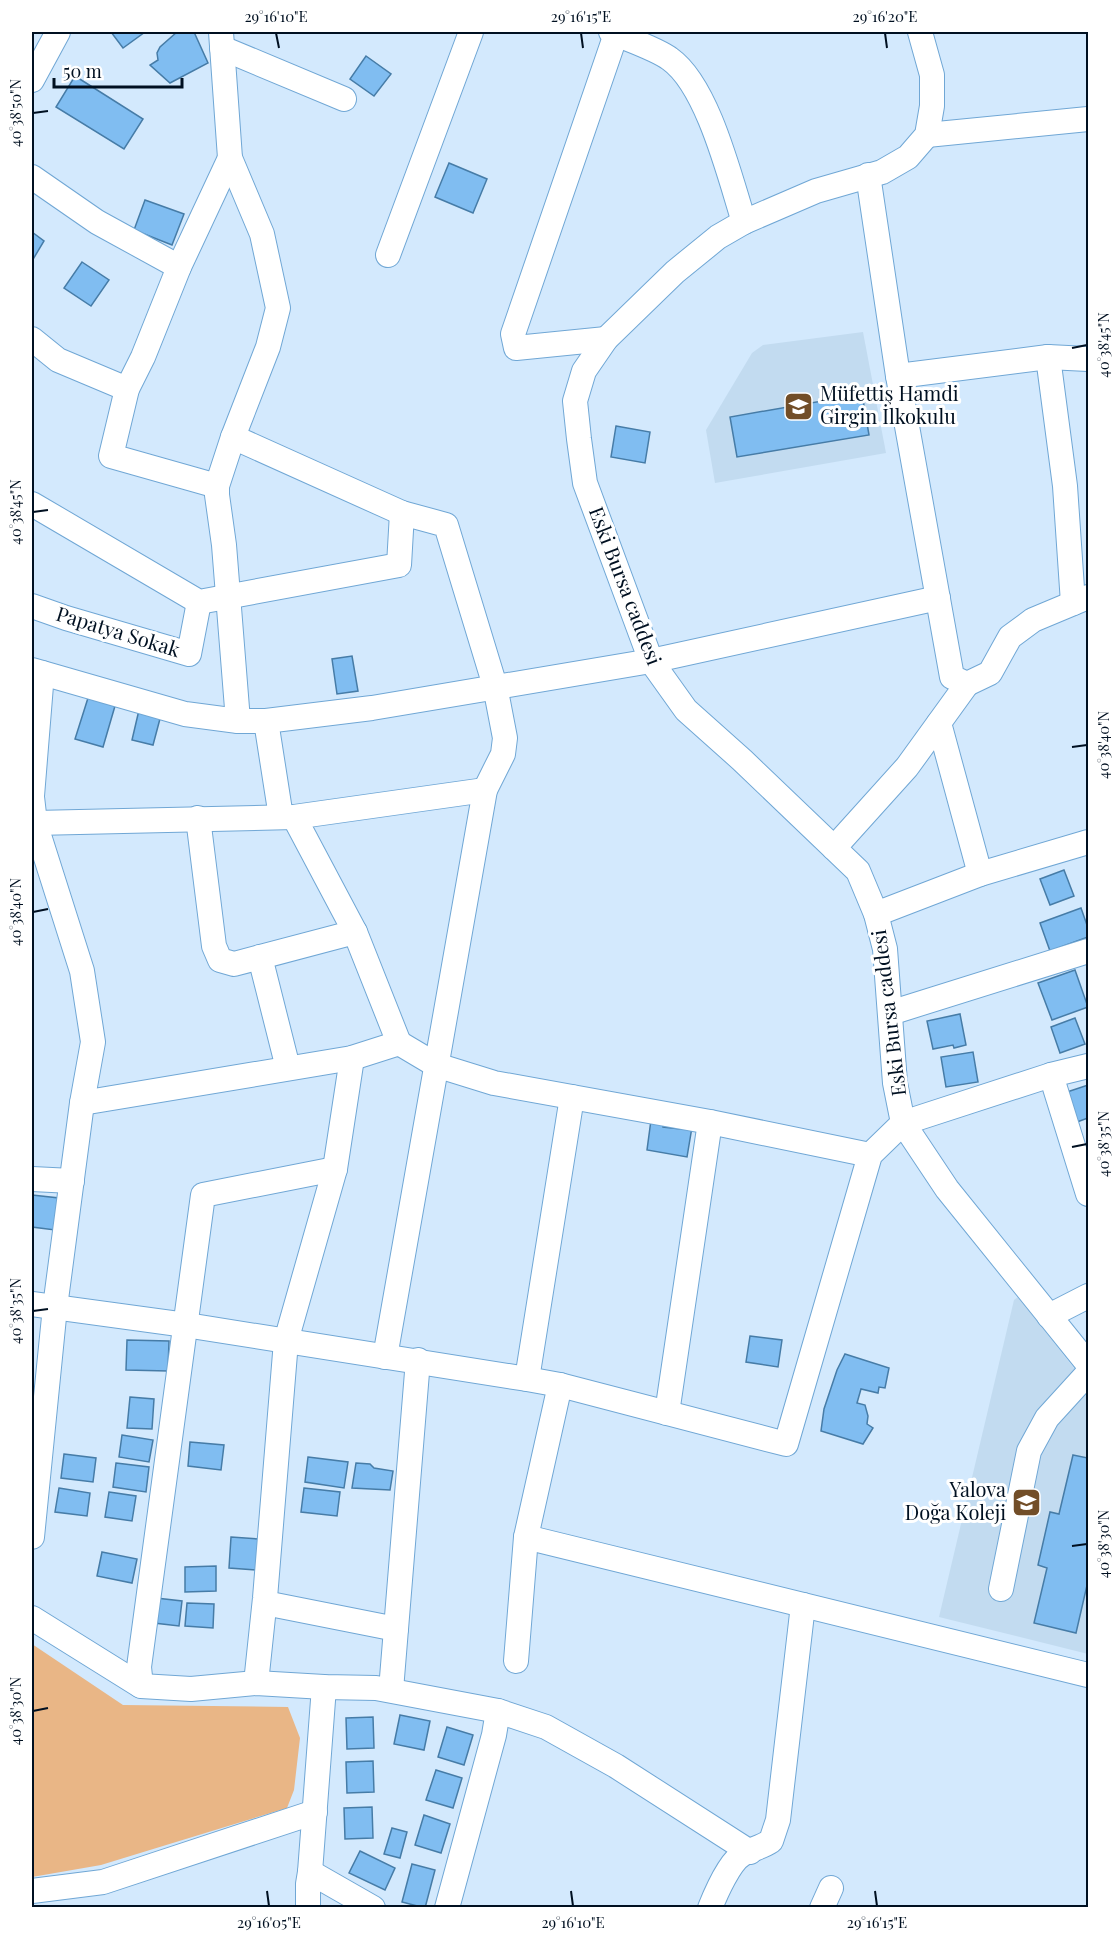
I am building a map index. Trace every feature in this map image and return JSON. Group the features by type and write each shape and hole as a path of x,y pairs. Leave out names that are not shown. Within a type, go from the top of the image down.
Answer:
{"street":[{"path":"32,80 38,55 58,32"},
{"path":"387,255 471,32"},
{"path":"920,32 932,75 932,106 927,135 1088,116"},
{"path":"606,339 516,348 513,334 614,33 670,59 692,82 709,117 744,222"},
{"path":"238,720 217,495 233,437 268,347 278,308 262,234 230,158 221,40 344,99"},
{"name":"Eski Bursa caddesi","path":"927,135 908,157 882,172 807,194 744,222 718,237 675,272 606,339 584,371 575,401 579,439 585,483 651,661 686,710 858,871 876,914 885,949 895,1083 903,1123 947,1189 1089,1364"},
{"path":"218,486 111,456 128,389 179,267 230,158"},
{"path":"868,176 897,376 952,677 968,684"},
{"path":"32,177 97,222 179,267"},
{"path":"32,339 58,360 128,389"},
{"path":"897,376 1048,357 1089,359"},
{"path":"834,848 907,767 968,684 990,673 1010,637 1033,620 1081,600 1048,357"},
{"path":"233,437 402,513 446,525 495,686 505,738 503,754 485,790 385,1357"},
{"path":"32,504 199,602 399,565 402,513"},
{"path":"32,1537 43,1306 72,1181 93,1042 82,972 35,823 32,796 37,672 185,714 266,721 372,708 651,661 938,598"},
{"name":"Papatya Sokak","path":"32,606 189,654 199,602"},
{"path":"266,721 288,817 355,932 399,1043 435,1065 494,1083 710,1122 870,1155"},
{"path":"939,723 980,873"},
{"path":"35,823 288,817 485,790"},
{"path":"198,818 214,946 220,960 234,964 355,932"},
{"path":"876,914 980,873 1089,842"},
{"path":"890,1013 1089,951"},
{"path":"260,957 288,1068"},
{"path":"82,1103 352,1058 399,1043"},
{"path":"256,1683 265,1603 286,1341 335,1169 352,1058"},
{"path":"43,1306 418,1360 560,1385 786,1444 870,1155 903,1123 1089,1066"},
{"path":"1051,1076 1087,1183"},
{"path":"527,1379 572,1097"},
{"path":"667,1413 710,1122"},
{"path":"141,1686 139,1667 203,1195 335,1169"},
{"path":"32,1179 72,1181"},
{"path":"1049,1316 1089,1296"},
{"path":"391,1690 418,1360"},
{"path":"1001,1589 1029,1451 1047,1418 1089,1373"},
{"path":"516,1661 526,1537 560,1385"},
{"path":"526,1537 1089,1675"},
{"path":"265,1603 396,1629"},
{"path":"710,1908 723,1878 742,1854 771,1841 778,1820 803,1605"},
{"path":"32,1618 141,1686 191,1689 256,1683 376,1688 498,1711 546,1728 586,1750 750,1852"},
{"path":"308,1908 324,1687"},
{"path":"447,1908 494,1735 498,1711"},
{"path":"32,1891 103,1882 315,1812"},
{"path":"310,1872 373,1908"}],"shaded area":[{"name":"Müfettiş Hamdi Girgin İlkokulu","path":"863,332 886,453 715,483 706,430 752,353 763,345"},
{"name":"Yalova Doğa Koleji","path":"1018,1297 1088,1386 1088,1654 939,1617 1014,1300"},
{"path":"32,1644 123,1705 288,1707 300,1738 294,1790 287,1808 101,1865 32,1877"}],"building":[{"path":"111,32 145,32 123,48"},
{"path":"177,32 194,32 208,63 170,83 150,65 158,60 157,53 160,47"},
{"path":"366,56 391,74 374,96 350,79"},
{"path":"75,76 143,119 124,149 56,107"},
{"path":"449,163 487,179 473,213 435,197"},
{"path":"145,200 184,214 172,245 134,230"},
{"path":"32,232 44,241 32,261"},
{"path":"82,262 109,280 91,306 64,288"},
{"path":"862,394 869,435 737,457 730,417"},
{"path":"616,426 650,432 645,463 611,457"},
{"path":"352,656 358,691 337,694 332,659"},
{"path":"88,698 115,706 103,747 75,739"},
{"path":"139,710 161,715 153,745 132,740"},
{"path":"1064,870 1074,896 1050,905 1040,879"},
{"path":"1081,908 1088,928 1088,937 1050,951 1040,923"},
{"path":"1075,970 1088,1007 1052,1020 1038,983"},
{"path":"960,1014 966,1045 933,1049 927,1021"},
{"path":"1075,1018 1085,1044 1060,1053 1051,1027"},
{"path":"973,1052 978,1082 946,1087 941,1057"},
{"path":"1088,1085 1088,1118 1077,1122 1067,1092"},
{"path":"651,1120 663,1122 663,1127 680,1129 681,1124 692,1127 687,1157 647,1150"},
{"path":"32,1195 59,1198 55,1230 32,1227"},
{"path":"750,1336 782,1340 778,1367 746,1362"},
{"path":"127,1340 169,1341 168,1371 126,1370"},
{"path":"845,1354 889,1368 885,1388 879,1387 878,1393 861,1389 857,1403 865,1405 868,1416 867,1424 873,1428 863,1444 821,1431 824,1409"},
{"path":"130,1397 154,1399 152,1429 127,1428"},
{"path":"122,1435 153,1440 149,1462 119,1457"},
{"path":"190,1442 224,1445 221,1470 188,1466"},
{"path":"64,1454 96,1458 93,1482 61,1478"},
{"path":"1073,1455 1088,1458 1088,1581 1076,1633 1034,1623 1047,1568 1038,1565 1050,1512 1059,1514"},
{"path":"308,1457 348,1462 344,1488 305,1482"},
{"path":"116,1463 149,1467 146,1492 113,1487"},
{"path":"356,1463 370,1464 374,1468 393,1471 390,1490 352,1488"},
{"path":"59,1488 90,1493 87,1516 55,1512"},
{"path":"304,1488 340,1492 337,1516 301,1512"},
{"path":"109,1492 136,1496 132,1521 105,1517"},
{"path":"231,1537 259,1539 257,1570 229,1568"},
{"path":"102,1552 137,1559 132,1583 97,1576"},
{"path":"216,1566 216,1591 185,1592 185,1567"},
{"path":"156,1598 182,1601 179,1626 154,1623"},
{"path":"187,1603 214,1604 213,1628 185,1626"},
{"path":"400,1715 430,1721 424,1750 394,1744"},
{"path":"373,1717 374,1748 347,1749 346,1718"},
{"path":"447,1727 473,1735 464,1765 438,1757"},
{"path":"373,1761 374,1792 347,1793 346,1762"},
{"path":"436,1770 462,1778 453,1808 426,1800"},
{"path":"372,1807 373,1838 345,1839 344,1808"},
{"path":"424,1815 450,1824 441,1853 415,1845"},
{"path":"392,1828 407,1832 400,1858 384,1854"},
{"path":"360,1851 395,1868 385,1890 349,1873"},
{"path":"412,1864 435,1870 425,1908 402,1902"}],"place":[{"name":"Müfettiş Hamdi Girgin İlkokulu","path":"799,406"},
{"name":"Yalova Doğa Koleji","path":"1027,1502"}]}
